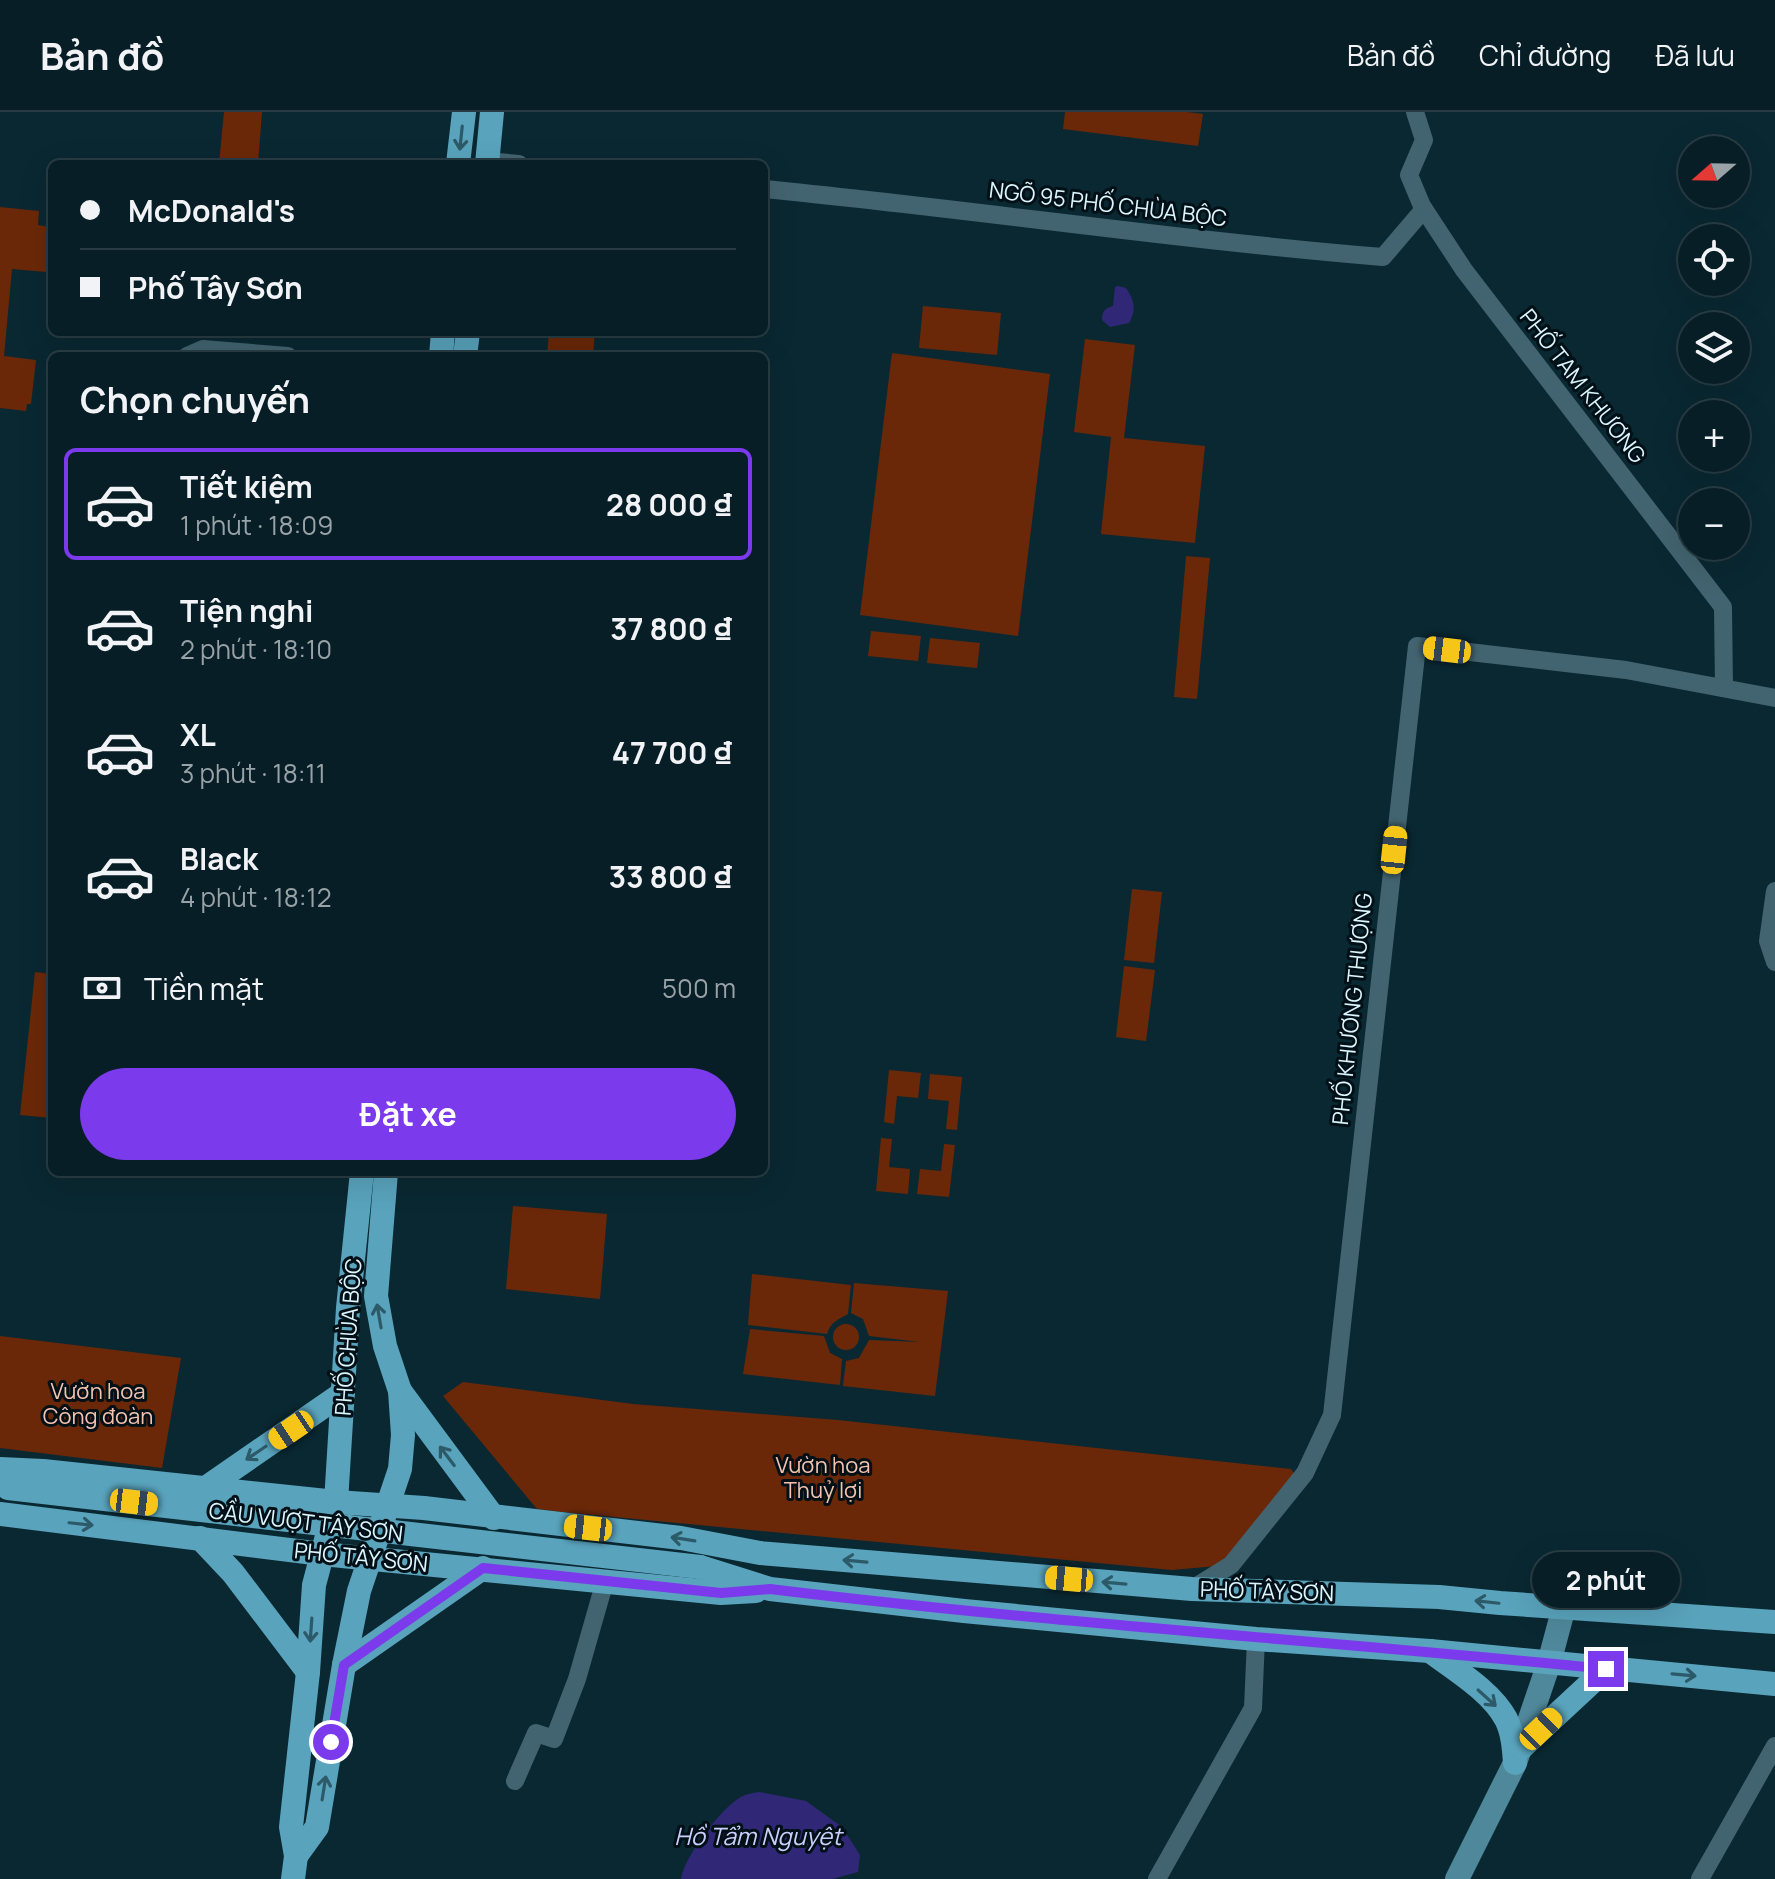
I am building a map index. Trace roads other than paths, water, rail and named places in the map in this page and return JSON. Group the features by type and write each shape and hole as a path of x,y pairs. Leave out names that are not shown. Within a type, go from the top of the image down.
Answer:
{"main road":[{"path":"458,160 464,112"},
{"path":"487,160 492,112"},
{"name":"PHỐ CHÙA BỘC","path":"294,1867 291,1827 314,1585 336,1502 348,1308 362,1176"},
{"name":"PHỐ CHÙA BỘC","path":"294,1867 317,1827 344,1665 369,1559 400,1469 403,1435 400,1391 385,1346 376,1296 386,1176"},
{"path":"400,1391 494,1518"},
{"path":"204,1489 343,1393"},
{"name":"PHỐ TÂY SƠN","path":"2,1483 204,1489 454,1512 681,1538 760,1553 1192,1589 1439,1597 1775,1622"},
{"name":"CẦU VƯỢT TÂY SƠN","path":"2,1483 700,1567"},
{"path":"242,1545 263,1533 269,1522 265,1501 260,1495"},
{"path":"450,1566 441,1555 439,1545 440,1532 454,1512"},
{"name":"PHỐ TÂY SƠN","path":"0,1514 322,1554 721,1593 770,1589 1256,1639 1430,1651 1775,1684"},
{"path":"200,1538 233,1573 308,1672"},
{"name":"PHỐ TÂY SƠN","path":"700,1567 760,1553"},
{"name":"PHỐ TÂY SƠN","path":"700,1567 770,1589"},
{"path":"344,1665 483,1568"},
{"path":"1430,1651 1498,1707 1507,1720 1518,1756 1606,1669"}],"street":[{"name":"PHỐ TAM KHƯƠNG","path":"1415,112 1424,140 1409,175 1424,209 1464,270 1723,607 1724,688"},
{"name":"NGÕ 95 PHỐ CHÙA BỘC","path":"768,189 1233,244 1383,257 1424,209"},
{"path":"196,352 203,349 236,352"},
{"name":"PHỐ KHƯƠNG THƯỢNG","path":"1192,1589 1231,1565 1305,1473 1332,1415 1417,646 1626,670 1775,698"},
{"path":"1775,891 1768,941 1775,962"},
{"path":"515,1781 536,1733 554,1739 577,1679 605,1581"},
{"path":"1457,1879 1518,1756 1564,1607"},
{"path":"1157,1879 1253,1708 1256,1639"},
{"path":"1700,1879 1775,1746"}],"water":[{"path":"1115,287 1129,292 1134,305 1133,313 1129,323 1110,327 1102,320 1103,314 1113,306"},
{"name":"Hồ Tẩm Nguyệt","path":"759,1792 806,1801 842,1827 860,1855 858,1872 832,1879 681,1879 689,1858 714,1822 741,1797"}],"park label":[{"name":"Vườn hoa Công đoàn","path":"98,1404"},
{"name":"Vườn hoa Thuỷ lợi","path":"823,1478"}]}
